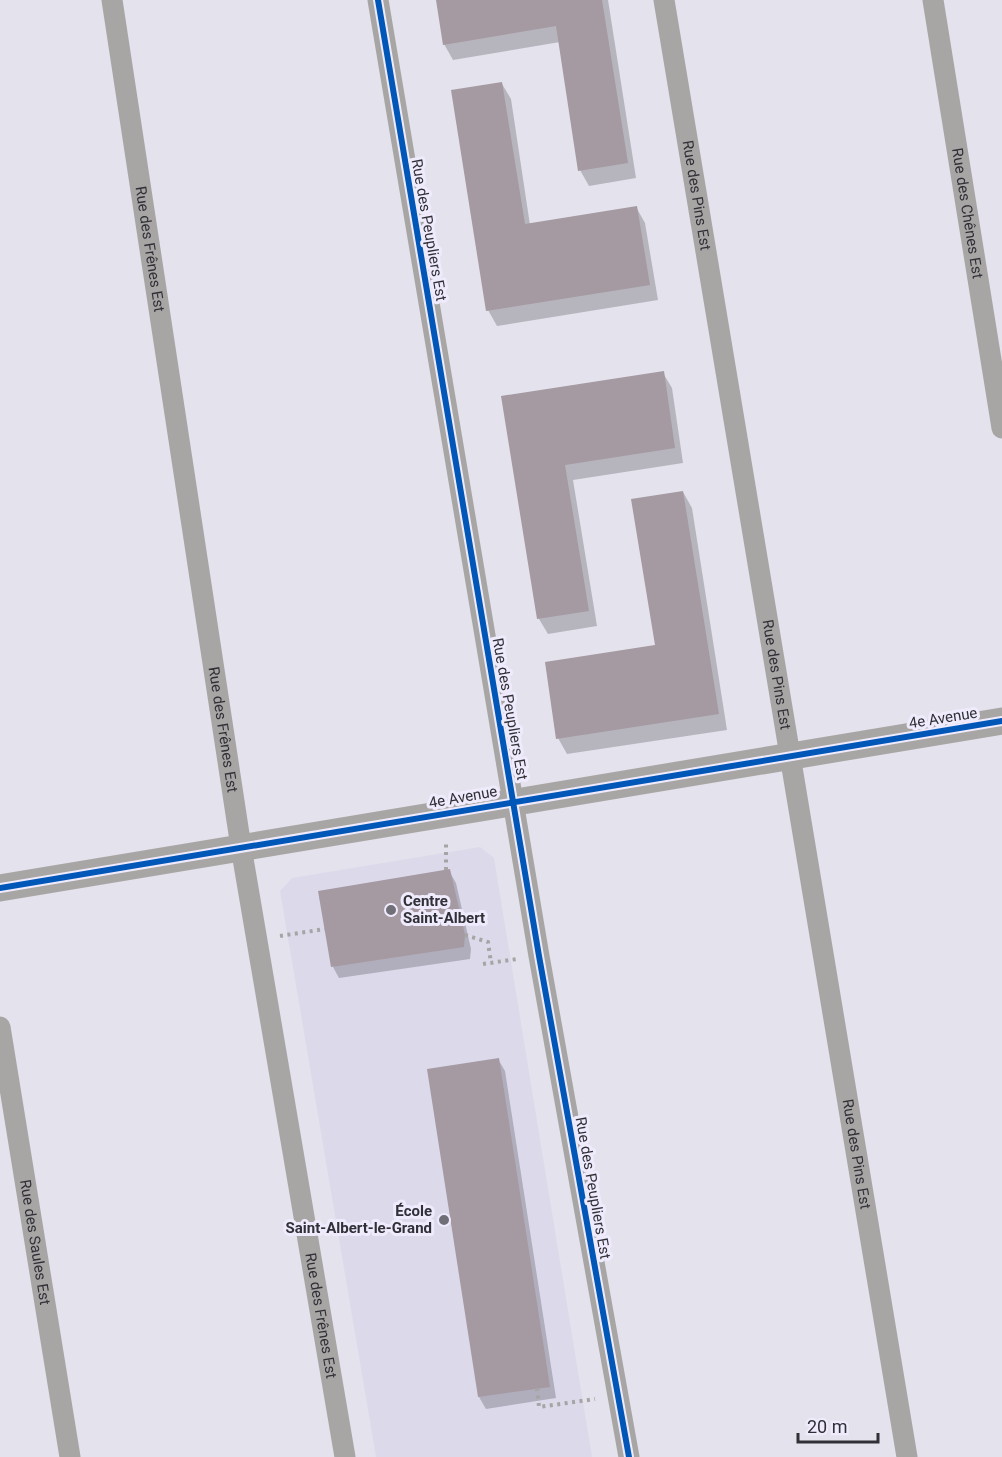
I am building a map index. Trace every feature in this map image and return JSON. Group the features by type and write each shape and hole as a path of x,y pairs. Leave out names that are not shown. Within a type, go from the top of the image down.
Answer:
{"street":[{"name":"Rue des Frênes Est","path":"111,0 241,846 345,1457"},
{"name":"Rue des Peupliers Est","path":"378,0 539,956 629,1457"},
{"name":"Rue des Pins Est","path":"664,0 907,1457"},
{"name":"Rue des Chênes Est","path":"933,0 1002,428"},
{"name":"4e Avenue","path":"0,888 241,846 1002,721"},
{"name":"Rue des Saules Est","path":"0,1027 70,1457"}],"path":[{"path":"258,940 325,929"},
{"path":"465,935 488,942 491,963"},
{"path":"483,964 539,956"},
{"path":"537,1388 539,1407 619,1396"}],"shaded area":[{"name":"École Saint-Albert-le-Grand","path":"480,847 494,858 592,1457 376,1457 280,891 292,878"}],"building":[{"path":"436,0 602,0 628,163 578,171 556,26 443,45"},
{"path":"502,82 525,224 637,206 650,285 486,311 451,90"},
{"path":"664,371 675,448 565,465 589,611 537,619 501,396"},
{"path":"683,491 719,714 556,739 545,662 655,645 631,499"},
{"name":"Centre Saint-Albert","path":"450,869 465,935 464,947 331,967 318,891"},
{"path":"499,1058 550,1387 478,1397 427,1069"}],"cycle path":[{"path":"378,0 539,956 629,1457"},
{"path":"0,888 1002,721"}],"place":[{"name":"Centre Saint-Albert","path":"391,910"},
{"name":"École Saint-Albert-le-Grand","path":"444,1220"}]}
